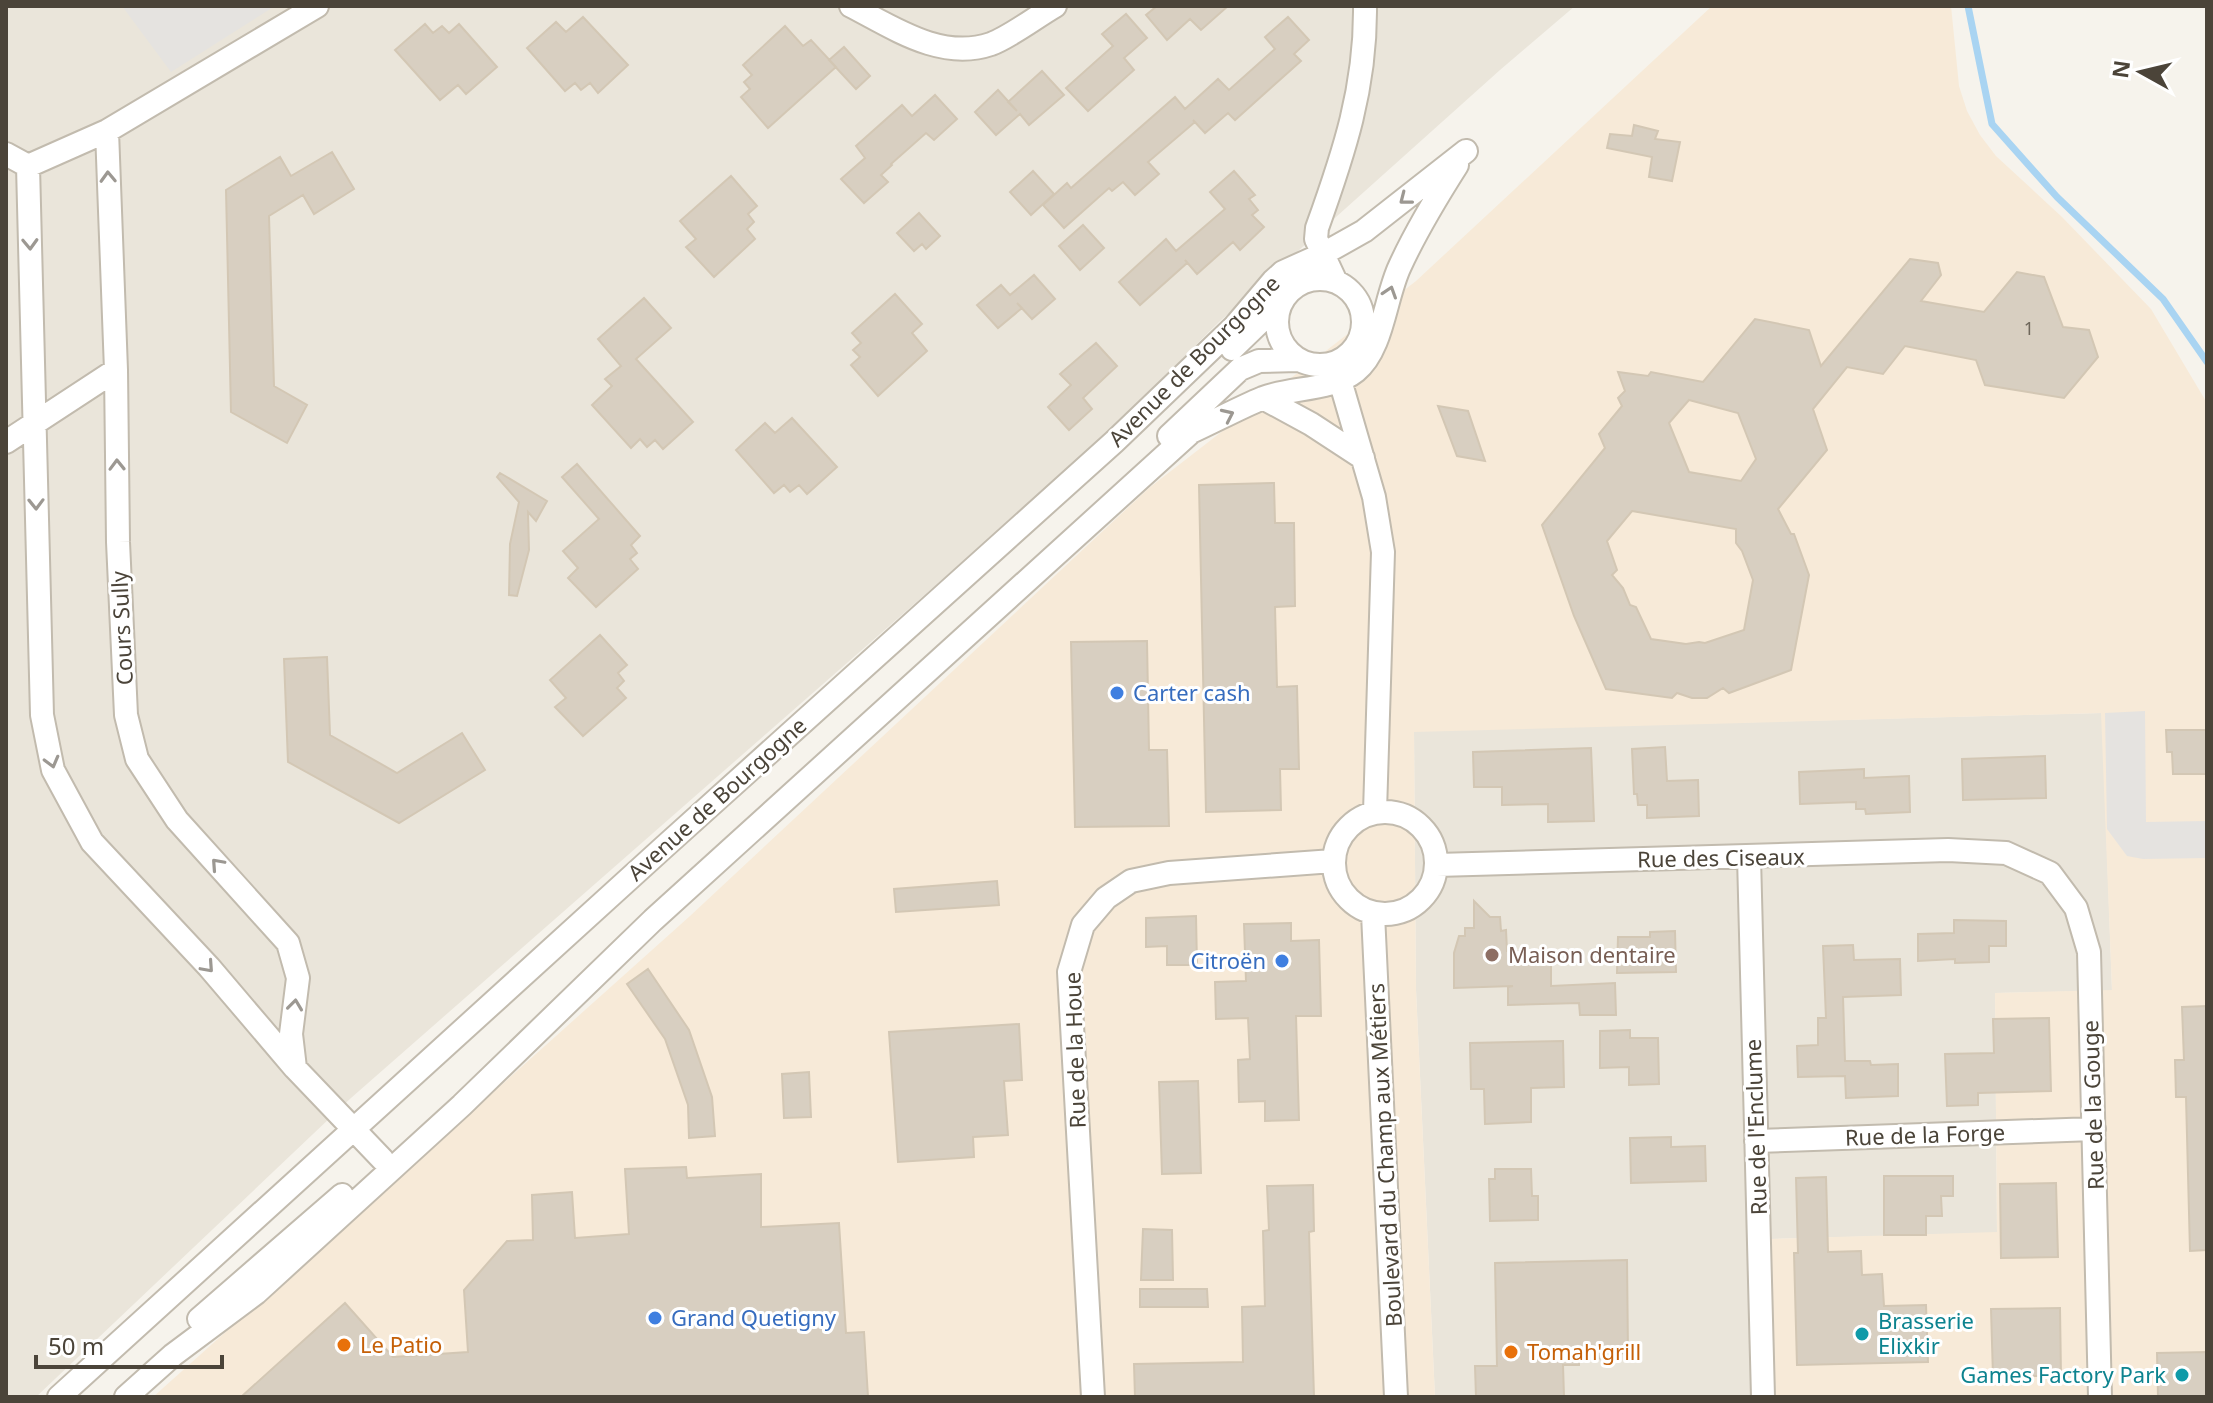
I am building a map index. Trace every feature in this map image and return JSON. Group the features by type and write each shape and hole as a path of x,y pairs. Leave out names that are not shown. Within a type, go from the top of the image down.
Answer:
{"street":[{"path":"28,166 107,131 317,6"},
{"path":"851,6 930,44 973,48 992,44 1055,6"},
{"path":"1338,372 1298,360 1288,351 1280,340 1278,313 1314,252 1317,228 1345,149 1359,83 1365,6"},
{"name":"Cours Sully","path":"107,131 126,715 137,759 177,820 288,943 298,978 291,1034 295,1068"},
{"name":"Avenue de Bourgogne","path":"77,1397 286,1205 358,1133 1114,442 1234,327 1283,272 1314,252 1364,231 1466,151 1428,211 1398,268 1366,361 1355,371 1338,372 1263,398 1191,432 675,899 462,1105 256,1293 173,1355 126,1397"},
{"path":"6,154 28,166"},
{"path":"28,166 42,715 53,770 92,842 209,967 295,1068 383,1160"},
{"path":"1314,252 1336,282 1349,290 1358,301 1363,315 1363,330 1357,344 1338,372 1374,497 1383,552 1375,812"},
{"path":"1287,295 1313,279 1336,282"},
{"name":"Avenue de Bourgogne","path":"59,1397 1019,547 1212,369 1287,295"},
{"name":"Avenue de Bourgogne","path":"106,1397 417,1132 686,870 1240,369 1259,361 1298,360"},
{"path":"6,442 116,370"},
{"path":"1263,398 1311,424 1363,458"},
{"path":"1394,811 1411,818 1425,830 1434,846 1437,865 1433,882 1423,898 1409,909 1391,914 1373,914 1357,907 1344,894 1336,879 1333,861 1336,844 1345,829 1359,818 1375,812 1394,811"},
{"name":"Rue des Ciseaux","path":"1437,865 1948,850 2006,853"},
{"name":"Rue de la Gouge","path":"2006,853 2050,873 2076,908 2089,952 2100,1397"},
{"name":"Rue de l'Enclume","path":"1749,857 1763,1397"},
{"name":"Rue de la Houe","path":"1093,1397 1069,972 1083,925 1106,898 1131,881 1169,873 1333,861"},
{"name":"Boulevard du Champ aux Métiers","path":"1373,914 1396,1397"},
{"name":"Rue de la Forge","path":"1756,1141 2094,1129"}],"shaded area":[{"path":"6,6 1575,6 1220,321 1092,448 351,1098 36,1397 6,1397"},
{"path":"122,6 275,6 171,72"},
{"path":"1712,6 1951,6 1959,86 1967,111 1980,135 1996,156 2062,217 2151,309 2207,403 2207,1397 1775,1397 1771,1239 1997,1232 1995,993 2112,990 2101,713 1414,732 1416,990 1435,1397 153,1397 690,916 1149,488 1416,281"},
{"path":"2145,711 2146,822 2207,821 2207,858 2143,859 2127,856 2107,829 2105,713"},
{"path":"2102,713 2112,991 1995,993 1997,1233 1771,1239 1775,1397 1435,1397 1416,990 1414,731"}],"building":[{"path":"1157,6 1228,6 1201,30 1190,19 1167,40 1146,15"},
{"path":"1126,14 1147,38 1124,58 1134,70 1088,111 1066,88 1113,46 1102,34"},
{"path":"583,17 628,65 598,93 590,83 581,90 575,83 565,91 527,48 556,22 566,32"},
{"path":"1288,17 1309,40 1294,54 1301,61 1235,120 1228,113 1205,133 1195,122 1148,162 1159,174 1135,195 1123,182 1112,191 1109,188 1064,228 1043,205 1067,183 1071,188 1175,97 1185,109 1218,79 1229,90 1275,49 1265,37"},
{"path":"425,24 433,33 442,26 449,33 459,24 497,67 466,94 458,85 440,100 395,50"},
{"path":"785,26 803,46 811,40 836,67 768,128 741,97 750,89 744,82 752,75 743,65"},
{"path":"844,47 870,76 856,89 829,60"},
{"path":"1042,71 1064,95 1029,125 1020,114 996,135 975,112 998,90 1008,102"},
{"path":"935,95 957,119 934,140 926,133 891,164 881,175 888,182 864,203 841,179 865,158 856,146 902,105 912,116"},
{"path":"1634,125 1658,131 1655,139 1680,142 1672,181 1649,177 1652,157 1607,148 1610,134 1632,136"},
{"path":"332,152 354,189 314,214 303,195 269,216 274,386 307,405 287,443 231,412 226,190 280,157 291,176"},
{"path":"1033,171 1054,194 1031,215 1010,192"},
{"path":"1234,171 1255,195 1249,199 1258,210 1252,215 1264,227 1240,250 1233,242 1197,274 1185,260 1187,263 1140,305 1119,282 1166,239 1176,251 1225,209 1210,192"},
{"path":"731,176 757,206 748,214 754,222 747,229 755,239 714,277 686,247 696,239 680,221"},
{"path":"919,213 940,236 926,249 922,244 914,251 897,233"},
{"path":"1083,225 1104,248 1080,270 1059,246"},
{"path":"1910,259 1938,263 1941,275 1921,301 1984,312 2017,272 2044,277 2063,327 2089,330 2098,357 2064,398 1985,385 1976,360 1905,346 1883,374 1847,367 1813,409 1827,450 1778,509 1791,534 1794,534 1809,575 1791,670 1729,693 1723,688 1707,698 1692,698 1677,693 1672,698 1606,689 1574,616 1542,525 1605,448 1599,434 1622,406 1618,398 1625,391 1618,372 1648,376 1651,372 1703,382 1755,319 1809,330 1821,366","holes":["1689,400 1738,413 1756,459 1741,481 1689,472 1669,423","1632,511 1736,529 1736,543 1753,580 1744,630 1705,643 1686,644 1651,639 1636,607 1630,605 1623,588 1612,575 1617,570 1607,541"]},
{"path":"1034,275 1055,299 1032,319 1022,308 998,328 977,305 1001,285 1010,295"},
{"path":"895,294 922,324 912,333 927,351 878,396 851,365 860,357 853,350 861,343 852,333"},
{"path":"644,298 671,328 636,359 693,422 663,449 655,440 647,447 640,439 631,448 592,405 612,386 605,379 621,366 598,339"},
{"path":"1096,343 1117,366 1083,398 1092,409 1069,430 1048,407 1071,385 1060,374"},
{"path":"1438,406 1468,411 1485,461 1457,456"},
{"path":"792,418 837,467 807,494 799,485 790,492 784,485 774,493 736,450 765,423 775,433"},
{"path":"577,464 640,536 631,545 637,553 630,559 638,569 596,607 568,578 578,568 563,551 599,519 562,477"},
{"path":"500,473 547,501 536,521 528,512 529,550 517,596 509,595 510,544 519,502 497,477"},
{"path":"1274,483 1275,523 1294,523 1295,606 1275,607 1277,687 1297,686 1299,769 1280,769 1281,810 1206,812 1199,485"},
{"path":"600,635 627,665 618,673 624,681 617,688 626,698 583,736 555,707 566,698 550,680"},
{"path":"1147,641 1149,750 1167,750 1169,826 1075,827 1071,642"},
{"path":"327,657 330,735 397,773 462,733 485,770 399,823 288,762 284,659"},
{"path":"2166,730 2207,730 2207,774 2173,774 2172,752 2167,752"},
{"path":"1665,747 1667,781 1698,780 1699,816 1647,818 1647,805 1638,805 1637,794 1634,794 1632,749"},
{"path":"1591,748 1594,821 1548,822 1548,804 1502,805 1502,787 1474,787 1473,752"},
{"path":"2045,756 2046,798 1963,800 1962,759"},
{"path":"1864,769 1864,778 1909,776 1910,812 1866,814 1865,809 1856,809 1856,802 1800,804 1799,772"},
{"path":"997,881 999,905 896,912 894,889"},
{"path":"1474,901 1490,917 1500,917 1501,931 1506,930 1507,951 1540,951 1540,962 1551,962 1551,986 1615,983 1616,1015 1580,1015 1579,1003 1508,1005 1508,987 1513,986 1454,988 1454,953 1459,936 1465,936 1465,928 1474,928"},
{"path":"1196,916 1197,965 1167,965 1167,946 1146,947 1146,918"},
{"path":"1954,920 2006,921 2006,946 1989,946 1989,962 1955,963 1955,959 1918,961 1918,934 1954,933"},
{"name":"Citroën","path":"1291,923 1291,941 1319,940 1321,1016 1296,1016 1299,1120 1265,1121 1265,1101 1239,1102 1238,1060 1250,1059 1248,1018 1216,1019 1215,982 1246,981 1244,924"},
{"path":"1675,931 1676,972 1617,973 1618,937 1650,937 1650,932"},
{"path":"1853,945 1854,960 1900,959 1901,995 1843,997 1845,1061 1870,1061 1871,1065 1898,1064 1898,1096 1846,1098 1845,1076 1798,1077 1797,1046 1818,1045 1818,1018 1826,1018 1823,946"},
{"path":"648,969 689,1030 712,1097 715,1136 689,1138 688,1105 665,1039 627,984"},
{"path":"2207,1006 2207,1250 2190,1251 2186,1097 2176,1097 2175,1060 2184,1060 2182,1007"},
{"path":"2049,1018 2051,1091 1978,1093 1978,1105 1947,1106 1945,1054 1994,1053 1993,1019"},
{"path":"1019,1024 1022,1080 1004,1081 1008,1135 973,1137 974,1157 898,1162 889,1032"},
{"path":"1630,1030 1630,1038 1658,1038 1659,1084 1629,1085 1629,1067 1600,1068 1600,1031"},
{"path":"1563,1041 1564,1087 1531,1088 1531,1122 1485,1124 1484,1089 1471,1089 1470,1043"},
{"path":"809,1072 811,1117 784,1118 782,1074"},
{"path":"1198,1081 1201,1173 1162,1174 1159,1082"},
{"path":"1671,1137 1671,1147 1705,1146 1706,1181 1631,1183 1630,1138"},
{"name":"Grand Quetigny","path":"686,1167 687,1178 761,1174 761,1227 839,1223 846,1333 864,1332 868,1397 241,1397 345,1303 393,1357 468,1352 464,1290 507,1241 533,1240 532,1195 572,1192 575,1238 629,1234 625,1169"},
{"path":"1495,1169 1531,1169 1532,1196 1538,1196 1538,1220 1490,1221 1489,1179 1495,1179"},
{"path":"1884,1176 1953,1176 1953,1196 1941,1196 1942,1216 1926,1216 1926,1235 1884,1235"},
{"path":"1826,1177 1828,1252 1861,1251 1862,1275 1882,1274 1884,1306 1926,1305 1928,1362 1797,1365 1794,1253 1798,1253 1796,1178"},
{"path":"2056,1183 2058,1257 2001,1258 2000,1184"},
{"path":"1313,1185 1314,1231 1309,1232 1314,1397 1135,1397 1134,1364 1243,1362 1242,1307 1265,1306 1263,1231 1269,1230 1267,1186"},
{"path":"1143,1229 1172,1230 1173,1280 1141,1280"},
{"path":"1627,1260 1628,1353 1579,1360 1579,1365 1563,1365 1564,1397 1476,1397 1475,1366 1497,1366 1495,1263"},
{"path":"1140,1289 1207,1289 1208,1307 1140,1307"},
{"path":"2060,1308 2061,1376 1993,1376 1991,1309"},
{"name":"Games Factory Park","path":"2207,1352 2207,1397 2158,1397 2157,1353"}],"waterway":[{"path":"1968,6 1992,124 2057,197 2163,299 2207,362"}],"place":[{"name":"Carter cash","path":"1117,693"},
{"name":"Maison dentaire","path":"1492,955"},
{"name":"Citroën","path":"1282,961"},
{"name":"Grand Quetigny","path":"655,1318"},
{"name":"Brasserie Elixkir","path":"1862,1334"},
{"name":"Le Patio","path":"344,1345"},
{"name":"Tomah'grill","path":"1511,1352"},
{"name":"Games Factory Park","path":"2182,1375"}]}
